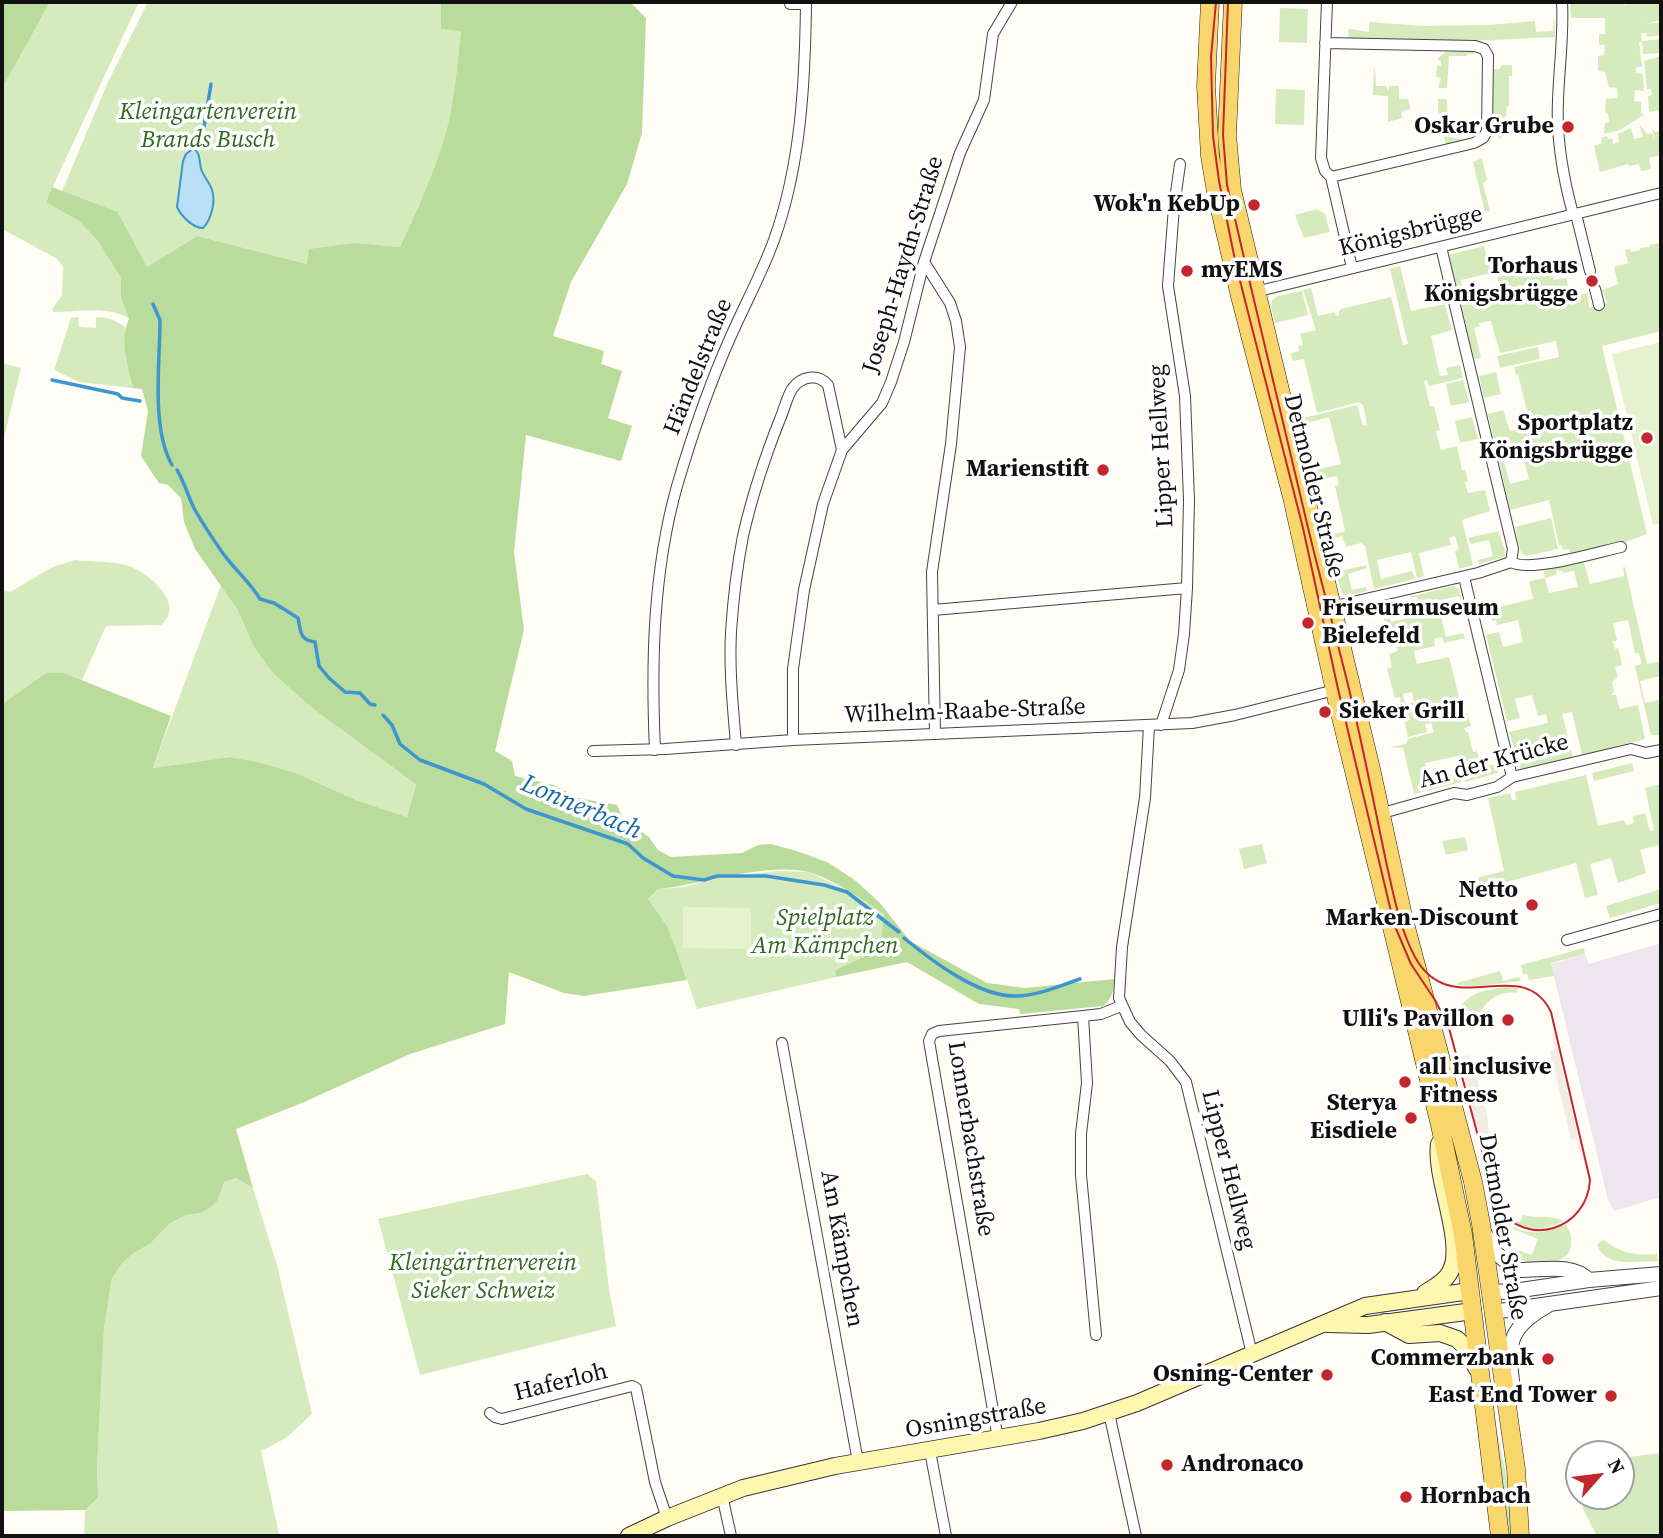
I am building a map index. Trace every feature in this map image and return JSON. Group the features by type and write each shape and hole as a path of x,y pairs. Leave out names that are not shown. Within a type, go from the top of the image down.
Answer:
{"main road":[{"name":"Detmolder Straße","path":"1210,2 1206,86 1210,156 1331,607 1343,688 1463,1234 1500,1536"},
{"name":"Detmolder Straße","path":"1233,2 1228,156 1247,294 1292,497 1379,814 1411,949 1455,1110 1481,1224 1516,1469 1520,1536"},
{"path":"1417,1298 1446,1279 1453,1263 1453,1238 1438,1156 1442,1135"},
{"path":"1471,1291 1490,1291"},
{"name":"Osningstraße","path":"629,1536 722,1495 804,1473 1039,1431 1109,1413 1171,1390 1365,1306 1471,1291"},
{"path":"1473,1311 1493,1312"},
{"name":"Osningstraße","path":"1325,1324 1368,1325 1473,1311"},
{"path":"1385,1322 1409,1335 1440,1333 1457,1339 1473,1358 1483,1385"}],"street":[{"name":"Joseph-Haydn-Straße","path":"793,740 793,669 804,590 824,504 842,450 882,403 891,382 924,262 960,153 984,100 993,34 1012,2"},
{"path":"1327,2 1321,158 1325,171 1331,177 1352,268"},
{"path":"1562,2 1564,34 1558,103 1562,173 1590,271"},
{"name":"Händelstraße","path":"655,750 652,681 656,604 676,489 703,403 731,335 758,281 775,237 789,186 806,70 806,3 790,4"},
{"path":"1325,43 1475,46 1484,49 1488,56 1487,131 1483,138 1474,143 1331,177"},
{"name":"Lipper Hellweg","path":"1161,724 1179,670 1184,634 1189,500 1185,396 1168,286 1180,164"},
{"name":"Königsbrügge","path":"1247,294 1661,193"},
{"path":"1331,607 1464,577 1503,567 1511,562 1513,549 1441,247"},
{"path":"924,262 950,303 960,347 951,444 932,572 935,734"},
{"path":"1595,289 1599,305"},
{"path":"736,745 730,670 731,630 743,537 770,444 793,389 801,381 811,377 823,379 828,385 842,450"},
{"path":"1511,562 1520,567 1620,547"},
{"path":"1464,577 1512,777"},
{"path":"933,610 1186,588"},
{"name":"Wilhelm-Raabe-Straße","path":"593,751 1192,723 1343,688"},
{"path":"1121,1006 1120,964 1144,798 1149,726"},
{"name":"An der Krücke","path":"1379,814 1454,793 1467,795 1487,790 1512,777 1631,749 1646,753 1661,750"},
{"path":"1567,940 1661,914"},
{"name":"Lipper Hellweg","path":"1121,1006 1141,1035 1170,1061 1186,1082 1252,1354"},
{"name":"Lonnerbachstraße","path":"998,1439 929,1041 932,1034 939,1031 1101,1014 1121,1006"},
{"path":"1083,1016 1087,1083 1081,1134 1082,1175 1096,1335"},
{"name":"Am Kämpchen","path":"782,1043 858,1462"},
{"path":"1481,1224 1496,1253 1516,1270 1573,1269 1589,1280"},
{"path":"1490,1291 1507,1292 1589,1280 1661,1274"},
{"path":"1493,1312 1661,1289"},
{"path":"1516,1469 1519,1435 1510,1359 1511,1341 1527,1320 1547,1306"},
{"name":"Haferloh","path":"490,1413 495,1418 502,1419 636,1388 655,1482 667,1518"},
{"path":"1109,1413 1136,1536"},
{"path":"930,1451 946,1536"},
{"path":"722,1495 731,1536"}],"shaded area":[{"path":"1661,943 1661,1197 1614,1211 1608,1200 1551,964 1585,954 1589,964"},
{"path":"1552,1033 1581,1150 1576,1139 1571,1140 1550,1051 1555,1049"},
{"path":"1470,1055 1472,1066 1476,1066 1490,1138 1495,1146 1498,1178 1490,1180 1461,1064 1461,1057"}],"green space":[{"path":"2,2 50,2 2,89"},
{"path":"50,2 139,2 46,201 79,221 97,240 121,278 121,298 129,319 103,311 53,312 52,309 62,295 63,266 56,258 2,229 2,89"},
{"name":"Kleingartenverein Brands Busch","path":"148,2 441,2 441,28 461,30 452,107 437,162 400,247 356,243 307,264 197,236 147,267 118,212 62,191 108,82"},
{"path":"441,2 630,2 646,18 642,133 627,184 571,282 553,336 604,351 601,364 622,371 608,418 632,426 621,461 526,435 514,552 524,630 495,751 512,761 515,776 554,785 578,798 617,805 622,816 619,817 649,837 658,850 671,857 742,853 758,845 771,844 829,863 856,881 880,903 910,941 987,983 1025,988 1114,979 1113,991 1103,1006 1020,1014 1019,1009 979,1004 907,962 836,977 835,970 880,949 884,914 837,884 808,872 754,872 658,889 648,899 668,928 687,980 584,996 564,993 509,972 505,1024 410,1054 302,1103 236,1129 253,1188 236,1178 224,1182 217,1201 211,1207 169,1224 151,1243 123,1262 112,1278 104,1328 98,1498 85,1510 2,1511 2,704 46,673 64,673 171,716 153,768 230,757 258,762 296,773 356,800 407,817 416,784 316,711 274,674 254,647 238,610 195,549 184,522 181,498 168,485 159,483 141,456 148,411 142,389 133,388 127,362 125,336 129,319 121,298 121,278 97,240 79,221 46,202 52,187 118,212 147,267 197,236 307,264 309,249 356,243 400,247 437,161 452,107 461,31 441,29"},
{"path":"1570,2 1623,2 1624,5 1633,2 1661,2 1661,20 1646,24 1661,22 1661,35 1647,37 1647,33 1641,33 1642,41 1661,39 1661,53 1643,54 1642,42 1639,42 1642,67 1636,67 1636,73 1643,74 1644,91 1635,90 1634,101 1641,102 1641,114 1645,114 1620,130 1604,134 1605,123 1609,122 1608,113 1605,113 1606,99 1618,98 1617,88 1609,87 1605,72 1598,71 1598,56 1604,55 1605,45 1599,45 1599,34 1605,34 1605,18 1571,18"},
{"path":"1280,8 1308,9 1307,43 1279,42"},
{"path":"1554,11 1555,37 1450,42 1348,39 1349,29 1369,32 1369,22 1423,26 1535,21 1536,32 1553,31"},
{"path":"1474,51 1474,54 1467,56 1449,56 1447,88 1438,88 1441,78 1436,77 1437,66 1441,66 1441,61 1437,59 1445,52"},
{"path":"1661,56 1661,110 1649,112 1648,96 1652,95 1651,89 1647,89 1644,61"},
{"path":"1502,65 1512,65 1512,76 1509,76 1509,106 1504,117 1503,137 1499,139 1498,136 1492,137 1494,69 1499,69"},
{"path":"1374,68 1376,86 1386,86 1388,91 1389,86 1399,86 1399,99 1408,99 1411,109 1401,112 1402,118 1388,122 1388,96 1373,95"},
{"path":"1276,89 1305,90 1304,125 1275,124"},
{"path":"1438,99 1447,99 1450,137 1466,140 1446,145"},
{"path":"1639,123 1647,134 1652,133 1655,142 1652,128 1655,132 1660,131 1661,155 1649,158 1651,169 1641,171 1639,164 1628,164 1600,172 1594,146 1602,143 1601,138 1607,136 1608,139 1612,138 1613,144 1619,142 1618,134 1631,128 1634,139 1643,137"},
{"path":"1482,158 1487,179 1483,184 1490,211 1485,212 1473,162"},
{"path":"1317,209 1325,214 1330,232 1304,238 1295,215"},
{"path":"1661,243 1661,331 1602,346 1647,534 1620,544 1570,556 1569,549 1563,550 1559,545 1549,500 1510,510 1497,452 1501,451 1510,484 1529,479 1520,444 1496,450 1488,414 1503,410 1510,431 1526,428 1524,420 1529,418 1514,367 1559,357 1556,341 1500,353 1491,321 1479,323 1480,326 1474,328 1481,358 1474,359 1458,291 1461,290 1464,299 1500,290 1496,272 1537,262 1539,268 1551,265 1554,280 1566,278 1571,296 1588,293 1589,308 1607,303 1602,290 1618,284 1614,267 1628,263 1625,250 1630,249 1631,252"},
{"path":"1484,246 1491,273 1461,280 1462,287 1457,289 1449,255"},
{"path":"1400,266 1411,311 1445,304 1452,330 1431,336 1440,376 1448,375 1446,368 1460,365 1463,378 1429,386 1427,380 1424,381 1440,430 1436,431 1441,450 1457,446 1462,470 1465,470 1468,481 1465,482 1468,493 1485,490 1490,511 1462,520 1473,565 1459,569 1455,551 1459,549 1455,536 1449,538 1451,545 1419,553 1424,576 1417,578 1411,552 1377,560 1381,579 1412,571 1415,579 1374,589 1365,546 1361,543 1346,547 1342,536 1328,540 1327,536 1345,531 1335,486 1339,485 1337,476 1314,481 1312,471 1341,464 1329,417 1300,425 1299,419 1357,405 1363,426 1367,425 1363,405 1359,402 1317,413 1304,359 1292,361 1291,353 1299,351 1298,346 1303,345 1300,334 1316,330 1303,290 1311,288 1318,316 1335,312 1336,316 1341,309 1391,297 1403,345 1408,344 1390,269"},
{"path":"1302,291 1308,315 1275,323 1272,300 1278,296"},
{"path":"78,317 79,327 96,328 96,317 111,319 125,327 126,356 133,388 79,382 54,370 71,318"},
{"name":"Sportplatz Königsbrügge","path":"1661,342 1661,523 1653,525 1612,354"},
{"path":"1538,347 1540,359 1500,368 1497,356"},
{"path":"2,363 21,368 2,446"},
{"path":"1496,372 1501,394 1484,398 1479,376"},
{"path":"1463,380 1469,402 1451,406 1446,384"},
{"path":"1472,417 1478,439 1460,443 1455,421"},
{"path":"1551,518 1558,549 1527,556 1521,553 1515,527"},
{"path":"1498,531 1505,550 1504,557 1479,564 1478,560 1493,556 1489,540 1471,544 1468,538"},
{"path":"1583,559 1590,584 1624,576 1625,567 1647,664 1661,661 1661,676 1640,681 1645,703 1661,699 1661,735 1651,735 1635,666 1642,664 1639,653 1635,653 1628,620 1613,623 1617,640 1613,642 1615,649 1618,648 1622,665 1615,667 1618,677 1612,682 1612,695 1616,695 1620,709 1638,705 1645,739 1582,755 1572,712 1562,714 1573,757 1521,769 1509,732 1548,723 1546,714 1538,716 1532,695 1515,699 1520,718 1507,721 1486,635 1499,632 1503,647 1523,642 1518,620 1497,625 1496,620 1492,621 1490,609 1533,599 1529,581 1545,578 1543,568","holes":["1557,570 1563,573 1574,571 1578,587 1549,593 1545,578 1556,575"]},
{"path":"75,560 135,568 161,589 167,598 168,617 161,625 106,626 82,680 64,673 46,673 2,704 2,590 10,592 53,567"},
{"path":"1366,565 1367,568 1348,574 1352,590 1366,587 1367,591 1348,596 1342,594 1336,572"},
{"path":"221,585 239,610 254,647 316,711 416,783 407,817 356,800 296,773 258,762 230,757 153,768"},
{"path":"1454,586 1459,589 1462,603 1459,596 1441,600 1444,616 1441,617 1446,637 1463,633 1465,638 1444,643 1442,637 1434,639 1435,646 1414,651 1417,664 1449,657 1463,713 1467,712 1471,726 1464,728 1468,732 1473,752 1477,751 1481,767 1500,763 1498,773 1465,782 1458,756 1425,763 1430,782 1461,775 1462,782 1414,794 1403,748 1389,747 1406,744 1408,739 1434,732 1431,723 1425,724 1427,732 1408,737 1401,708 1402,705 1414,702 1412,692 1403,694 1405,703 1401,704 1400,697 1395,698 1387,669 1392,667 1389,654 1398,651 1393,631 1387,632 1381,605 1386,604 1391,622 1421,615 1417,597 1409,597"},
{"path":"1632,763 1634,771 1594,781 1592,773"},
{"path":"1586,775 1598,826 1624,820 1626,825 1634,823 1633,816 1645,813 1650,831 1654,830 1645,788 1661,784 1661,853 1658,845 1640,850 1646,873 1618,883 1611,858 1590,864 1598,895 1585,898 1576,863 1478,890 1476,878 1504,871 1488,798 1510,793 1512,800 1516,800 1515,792"},
{"path":"1465,837 1468,850 1446,855 1442,841"},
{"path":"1262,844 1267,863 1244,869 1239,849"},
{"name":"Spielplatz Am Kämpchen","path":"778,871 808,872 849,891 884,914 880,949 835,970 836,977 697,1009 683,968 648,899 658,889 684,887 721,877"},
{"path":"1661,889 1661,903 1610,918 1606,906"},
{"path":"683,907 751,908 751,949 683,948"},
{"path":"1584,948 1585,954 1551,963 1554,976 1529,980 1527,974 1523,974 1521,965"},
{"path":"1500,971 1503,981 1519,977 1521,981 1476,986 1457,985 1457,983"},
{"path":"1505,987 1518,988 1517,993 1503,994 1492,999 1476,1020 1455,1018 1468,998"},
{"name":"Kleingärtnerverein Sieker Schweiz","path":"587,1174 596,1181 616,1326 420,1375 378,1219"},
{"path":"236,1178 253,1188 277,1265 312,1414 286,1438 261,1451 279,1534 84,1536 85,1510 98,1498 104,1328 112,1278 123,1262 151,1243 169,1224 186,1215 201,1213 224,1182"},
{"path":"1523,1215 1563,1221 1539,1228 1514,1223 1520,1222"},
{"path":"1566,1224 1571,1238 1570,1249 1564,1257 1555,1262 1531,1263 1519,1260 1509,1253 1511,1248 1532,1255 1538,1239 1513,1227 1527,1232 1540,1232"},
{"path":"1604,1240 1629,1253 1657,1254 1658,1261 1614,1260 1601,1252 1597,1244"},
{"path":"1495,1431 1509,1489 1513,1536 1508,1536"},
{"path":"1661,1453 1661,1536 1597,1536 1584,1510 1635,1510 1635,1456"}],"water":[{"path":"194,148 213,195 212,210 203,228 188,221 177,207 183,161 186,154"}],"waterway":[{"name":"Lonnerbach","path":"204,127 211,84"},
{"name":"Lonnerbach","path":"153,304 160,320 158,375 161,433 172,465"},
{"path":"52,380 140,401"},
{"name":"Lonnerbach","path":"177,470 208,531 260,599 274,603 298,618 302,634 306,639 315,642 319,666 329,678 345,692 360,693 370,704 375,705"},
{"name":"Lonnerbach","path":"383,715 392,725 400,744 420,760 484,784 526,809 628,844 643,858 673,876 704,880 717,876 766,876 824,885 847,892 899,932"},
{"name":"Lonnerbach","path":"904,938 957,976 973,985 1003,995 1034,994 1080,979"}],"tram line":[{"path":"1216,2 1211,57 1213,136 1219,181 1236,265 1303,528 1394,924 1411,964 1435,1000 1449,1028 1497,1207 1509,1220 1524,1228 1554,1228 1567,1222 1578,1211 1586,1197 1590,1180 1551,1012 1538,995 1523,987 1466,988 1447,985 1430,976 1415,957 1398,913 1354,710 1227,185 1223,135 1228,2"}],"place":[{"name":"Oskar Grube","path":"1568,127"},
{"name":"Wok'n KebUp","path":"1254,205"},
{"name":"myEMS","path":"1187,271"},
{"name":"Torhaus Königsbrügge","path":"1592,281"},
{"name":"Sportplatz Königsbrügge","path":"1647,438"},
{"name":"Marienstift","path":"1103,470"},
{"name":"Friseurmuseum Bielefeld","path":"1308,623"},
{"name":"Sieker Grill","path":"1325,712"},
{"name":"Netto Marken-Discount","path":"1532,905"},
{"name":"Ulli's Pavillon","path":"1508,1020"},
{"name":"all inclusive Fitness","path":"1405,1082"},
{"name":"Sterya Eisdiele","path":"1411,1118"},
{"name":"Commerzbank","path":"1548,1359"},
{"name":"Osning-Center","path":"1327,1375"},
{"name":"East End Tower","path":"1611,1396"},
{"name":"Andronaco","path":"1167,1465"},
{"name":"Hornbach","path":"1406,1497"}]}
